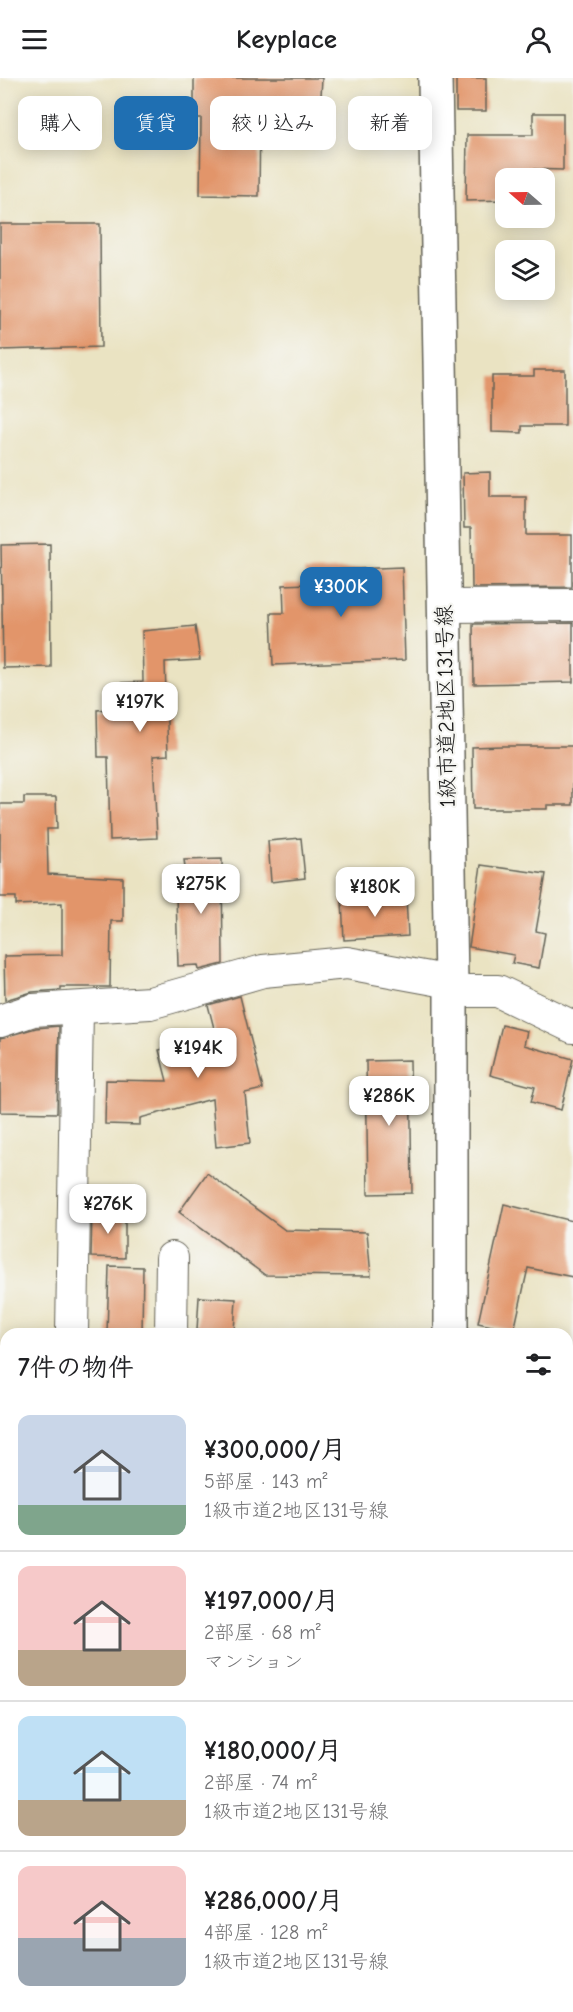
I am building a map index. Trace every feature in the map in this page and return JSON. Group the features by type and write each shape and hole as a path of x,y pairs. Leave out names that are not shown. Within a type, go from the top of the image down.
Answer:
{"street":[{"name":"1級市道2地区131号線","path":"435,78 451,986 451,1328"},
{"path":"444,606 573,605"},
{"path":"0,1021 33,1010 150,1003 263,971 347,963 451,986 498,991 573,1027"},
{"path":"72,1328 77,1008"},
{"path":"171,1328 172,1258"}],"building":[{"path":"194,78 322,78 321,96 210,96 210,150 260,150 259,196 200,195 201,118 198,118 198,96 194,96"},
{"path":"456,78 486,78 486,111 456,111"},
{"path":"533,113 563,113 563,170 495,168 495,200 466,201 467,135 533,135"},
{"path":"0,224 100,224 101,347 0,350"},
{"path":"534,370 565,370 565,426 522,426 522,433 492,432 492,376 534,376"},
{"path":"490,472 490,497 526,497 526,535 572,535 572,587 472,588 471,528 464,528 463,473"},
{"path":"50,544 51,667 3,668 1,545"},
{"path":"402,567 405,660 273,665 271,613 284,613 283,585 308,584 304,571"},
{"path":"573,623 573,682 474,684 473,624"},
{"path":"195,626 200,660 165,662 168,755 153,756 157,838 110,840 108,757 98,757 97,710 111,709 111,683 143,682 142,631"},
{"path":"573,746 573,805 547,805 547,809 473,809 472,747"},
{"path":"24,797 56,797 57,829 47,829 48,874 123,878 123,921 111,921 110,987 61,987 61,990 32,992 5,1000 4,956 62,955 62,903 16,905 16,897 0,897 0,804 24,804"},
{"path":"301,838 305,878 271,882 268,841"},
{"path":"222,859 223,964 199,970 198,965 178,966 176,895 189,895 184,860"},
{"path":"481,865 546,874 536,931 545,933 539,968 512,963 514,955 469,947"},
{"path":"406,897 408,936 344,940 342,901"},
{"path":"240,996 263,1089 245,1093 250,1143 216,1147 212,1099 140,1118 140,1125 105,1124 106,1080 167,1081 159,1050 216,1036 208,1005"},
{"path":"502,1025 527,1031 524,1045 573,1059 561,1110 531,1102 535,1087 490,1075"},
{"path":"59,1026 57,1113 0,1112 0,1038 36,1028"},
{"path":"410,1060 412,1193 368,1194 366,1061"},
{"path":"207,1173 285,1230 367,1232 371,1276 265,1275 179,1212"},
{"path":"504,1204 573,1221 573,1277 528,1268 515,1328 500,1328 478,1323"},
{"path":"92,1212 125,1213 125,1258 91,1257"},
{"path":"109,1266 143,1267 142,1328 107,1328"},
{"path":"199,1297 236,1299 234,1328 197,1328"}]}
